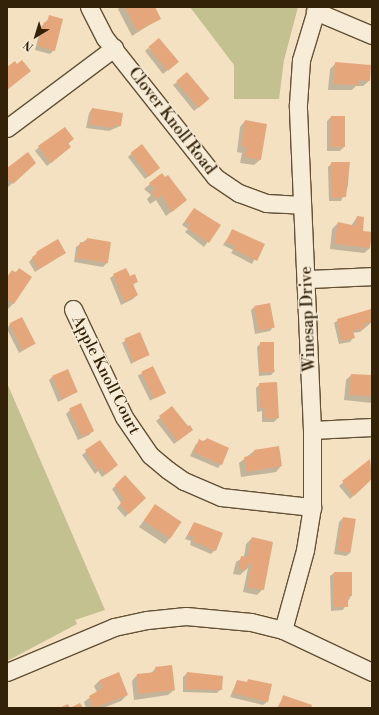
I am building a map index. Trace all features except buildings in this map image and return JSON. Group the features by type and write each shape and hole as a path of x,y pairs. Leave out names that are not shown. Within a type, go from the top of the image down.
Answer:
{"street":[{"name":"Clover Knoll Road","path":"89,7 105,38 214,177 239,193 266,203 302,205"},
{"path":"316,9 372,36"},
{"name":"Winesap Drive","path":"283,630 305,550 312,507 312,430 298,82 301,60 316,9"},
{"path":"7,128 114,48"},
{"path":"306,279 372,276"},
{"name":"Apple Knoll Court","path":"73,309 124,417 150,455 168,470 184,481 221,497 312,507"},
{"path":"312,430 372,427"},
{"path":"7,672 94,634 147,620 186,616 218,617 251,622 283,630 372,672"}],"shaded area":[{"path":"190,7 298,7 284,60 279,99 234,99 234,65"},
{"path":"7,383 105,610 75,620 77,624 7,661"}]}
